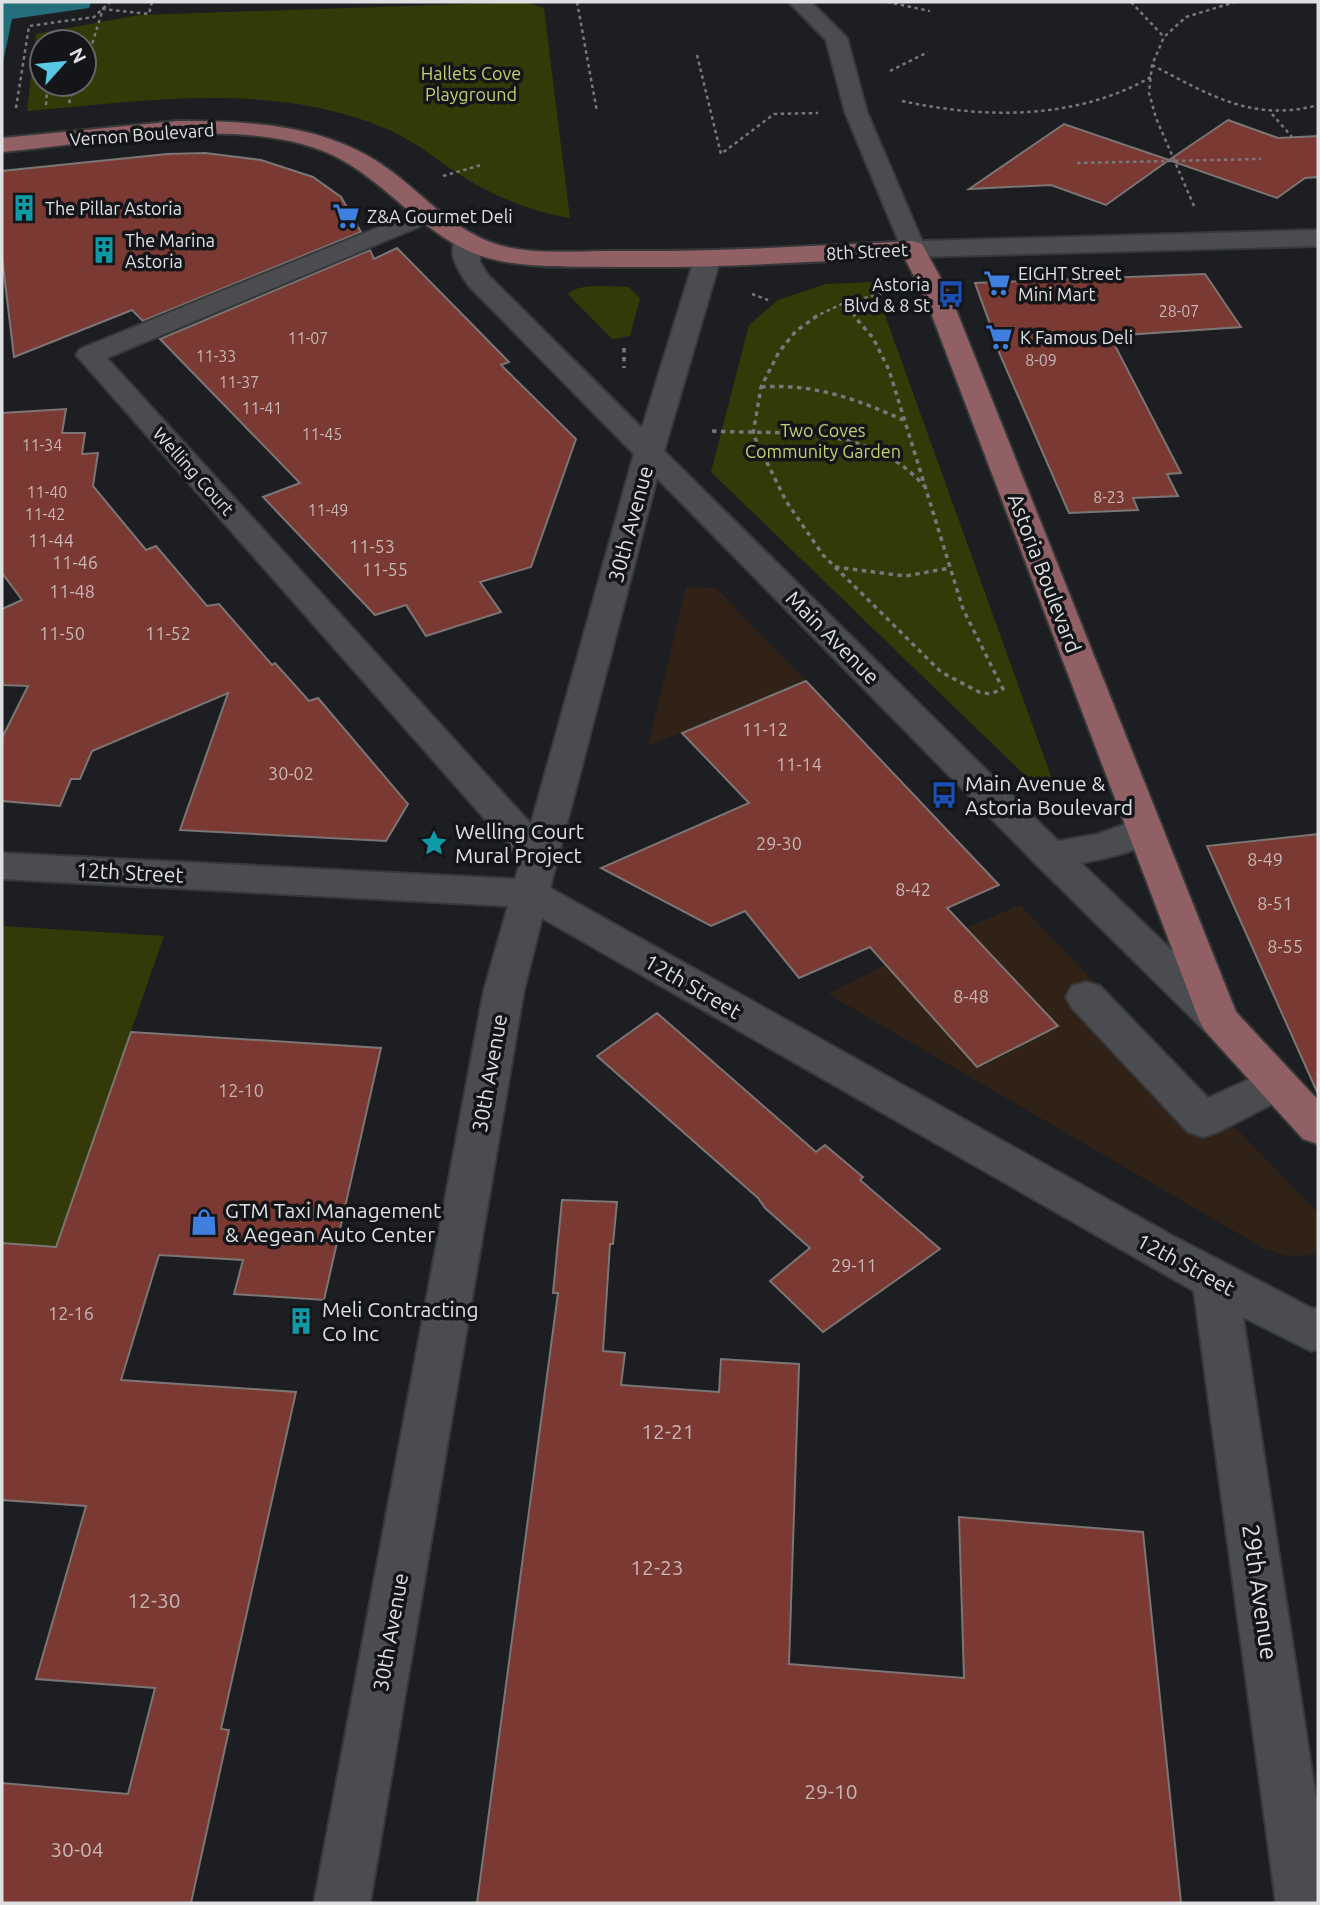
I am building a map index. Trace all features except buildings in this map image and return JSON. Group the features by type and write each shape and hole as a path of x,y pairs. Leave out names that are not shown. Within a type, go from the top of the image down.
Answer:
{"main road":[{"name":"Vernon Boulevard","path":"7,144 180,128 247,129 285,135 346,153 380,173 426,215"},
{"name":"8th Street","path":"426,215 439,227 466,242 494,252 531,258 707,260 913,249"},
{"name":"Astoria Boulevard","path":"913,249 938,297 1219,1020 1318,1128"}],"street":[{"name":"Astoria Boulevard","path":"799,2 836,38 856,112 913,249"},
{"name":"Welling Court","path":"426,215 90,355 536,876"},
{"name":"8th Street","path":"913,249 1318,238"},
{"name":"Main Avenue","path":"466,242 467,262 478,280 1050,856 1219,1020"},
{"name":"30th Avenue","path":"342,1903 504,990 649,453 707,260"},
{"path":"1050,856 1104,846 1145,830"},
{"name":"12th Street","path":"2,866 536,876 1215,1280 1311,1331 1318,1328"},
{"path":"1086,997 1203,1120 1276,1083"},
{"name":"29th Avenue","path":"1215,1280 1304,1903"}],"path":[{"path":"7,144 29,26 94,16 110,2"},
{"path":"103,9 149,14 152,2"},
{"path":"577,2 597,112"},
{"path":"887,2 930,11"},
{"path":"1131,2 1164,37"},
{"path":"1198,215 1152,105 1149,93 1152,65 1164,37 1186,18 1235,2"},
{"path":"97,28 103,9"},
{"path":"890,72 928,52"},
{"path":"697,55 721,154 774,114 822,113"},
{"path":"1152,65 1221,100 1252,111 1272,114 1305,110 1318,105"},
{"path":"902,101 961,110 1012,111 1067,107 1119,95 1151,77"},
{"path":"1272,114 1292,137"},
{"path":"1077,163 1261,159"},
{"path":"443,176 481,165"},
{"path":"844,303 873,338 884,360 963,609 1003,689 990,694 979,692 941,672 835,567 786,501 753,434 761,387 779,352 796,331 823,312 844,303 889,292"},
{"path":"759,297 768,300"},
{"path":"761,387 782,385 819,390 904,420"},
{"path":"712,431 802,433 841,438 871,447 901,464 925,486"},
{"path":"835,567 905,576 950,568"}],"shaded area":[{"path":"686,587 716,588 806,681 648,746"},
{"path":"1020,905 1318,1213 1318,1253 1291,1257 1263,1248 828,994 886,965 977,1067 1058,1026 966,928"}],"green space":[{"name":"Hallets Cove Playground","path":"525,2 544,8 570,218 533,209 486,190 389,130 345,114 301,105 255,99 164,99 27,111 29,98 98,98 98,28 69,28 139,15"},
{"name":"Two Coves Community Garden","path":"873,282 1052,779 1035,785 711,472 749,325 778,300 826,284"},
{"path":"588,287 629,287 640,298 630,336 612,339 568,294 573,290"},
{"path":"2,926 164,936 56,1247 2,1243"}],"water":[{"path":"2,2 91,2 89,8 12,19 2,67"}],"place":[{"name":"The Pillar Astoria","path":"24,208"},
{"name":"Z&A Gourmet Deli","path":"346,216"},
{"name":"The Marina Astoria","path":"104,250"},
{"name":"EIGHT Street Mini Mart","path":"997,283"},
{"name":"Astoria Blvd & 8 St","path":"951,294"},
{"name":"K Famous Deli","path":"999,337"},
{"name":"Main Avenue & Astoria Boulevard","path":"944,795"},
{"name":"Welling Court Mural Project","path":"434,843"},
{"name":"GTM Taxi Management & Aegean Auto Center","path":"204,1222"},
{"name":"Meli Contracting Co Inc","path":"301,1321"}]}
